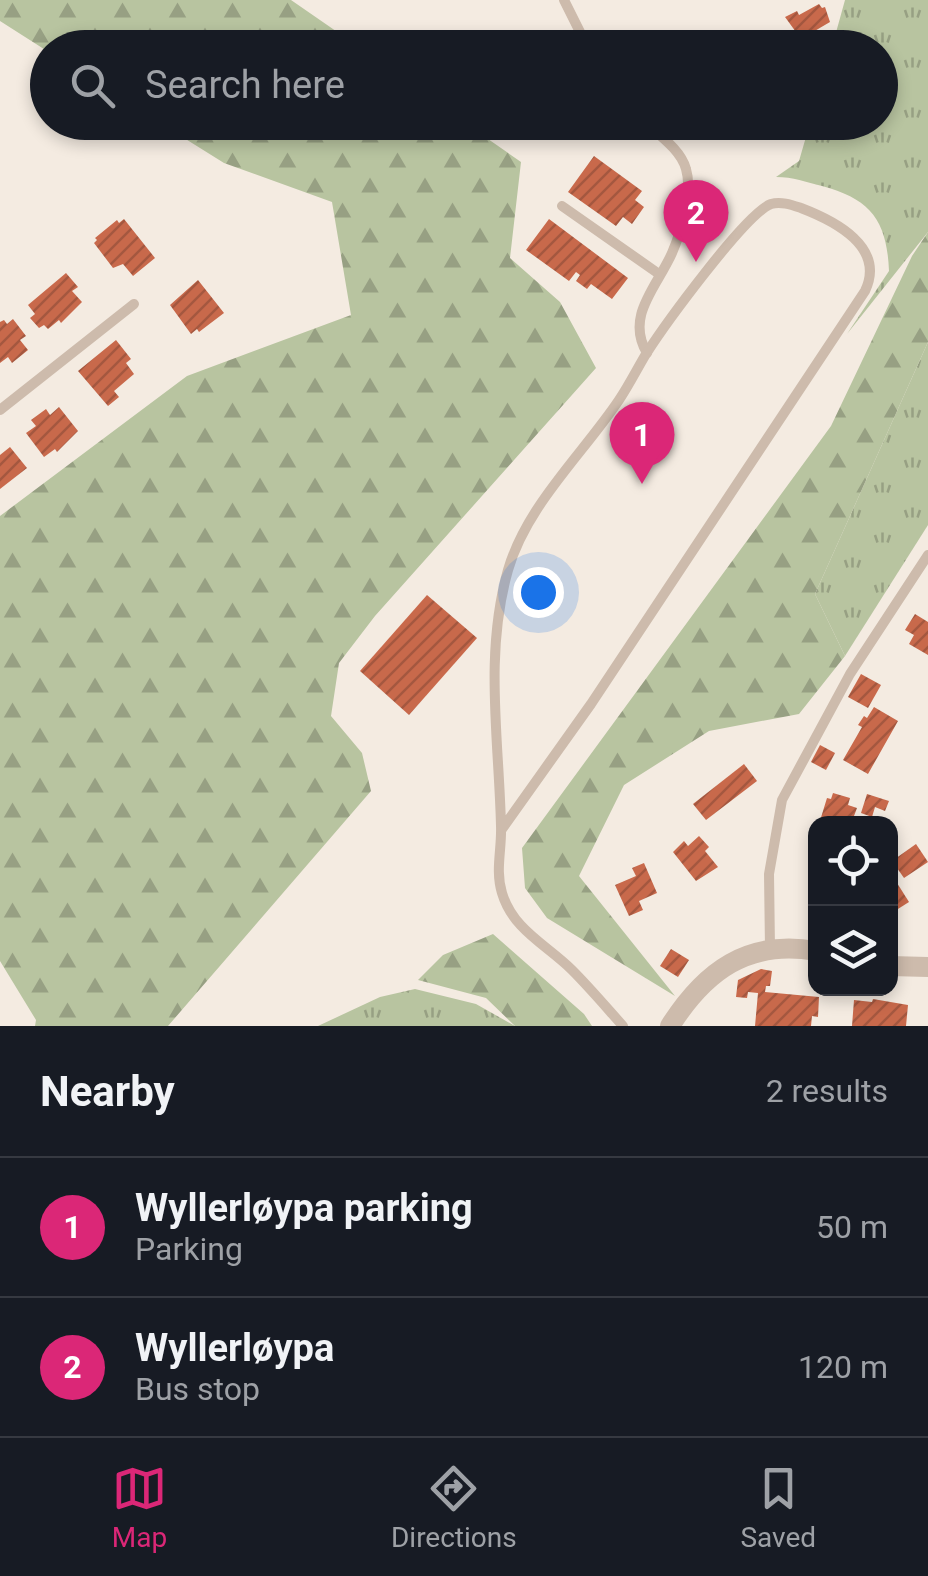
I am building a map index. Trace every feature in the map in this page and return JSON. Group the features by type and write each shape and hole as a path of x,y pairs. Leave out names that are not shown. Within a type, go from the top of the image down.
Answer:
{"street":[{"path":"670,1026 701,986 748,953 770,949 808,951"},
{"path":"898,966 928,967"}],"lane":[{"path":"564,0 579,30"},
{"path":"647,353 639,337 640,310 672,254 686,195 686,169 665,140"},
{"path":"502,829 685,565 865,291 870,280 870,260 860,243 844,230 782,202 772,203 751,218 647,353 618,401 533,516 508,571 496,631 493,712 502,829 502,894 515,920 568,966 623,1026"},
{"path":"562,206 659,274"},
{"path":"0,410 134,304"},
{"path":"770,949 769,874 782,800 850,674 928,555"}],"green space":[{"path":"0,0 291,0 334,30 30,30 30,40 0,21"},
{"path":"845,0 928,0 928,232 847,334 889,271 880,226 864,205 839,191 776,177 799,161 805,140 898,140 898,30 837,30"},
{"path":"187,140 489,140 521,162 510,258 560,302 596,368 375,616 339,663 331,716 362,753 371,791 168,1026 35,1026 36,1020 0,961 0,516 187,376 351,315 332,202 224,163"},
{"path":"928,232 928,342 815,594 845,656 799,714 709,731 624,785 579,876 675,996 547,918 525,888 522,848 831,426 912,256"},
{"path":"928,342 928,525 845,656 815,594"},
{"path":"493,934 584,1014 592,1026 515,1026 486,998 418,980 443,955"},
{"path":"415,989 476,1004 515,1026 318,1026 380,997"}],"building":[{"path":"819,4 825,7 830,22 816,30 794,30 785,17 797,11 799,15"},
{"path":"594,156 642,191 635,200 644,207 632,224 623,217 616,226 568,192"},
{"path":"124,219 155,258 133,276 123,264 113,268 94,243 117,220 119,223"},
{"path":"549,219 628,278 612,299 591,284 587,289 576,281 580,275 576,272 569,281 526,250"},
{"path":"66,273 78,287 72,291 82,302 61,323 59,320 48,329 44,325 39,328 30,318 35,314 28,305"},
{"path":"198,280 224,313 191,334 170,305"},
{"path":"13,319 26,336 20,340 28,350 12,363 8,357 0,363 0,322 4,320 7,324"},
{"path":"116,340 131,359 126,363 134,374 114,391 119,397 108,406 78,371"},
{"path":"59,407 78,431 57,452 55,449 44,457 26,433 36,426 31,420 46,409 50,415"},
{"path":"10,447 27,468 0,489 0,455"},
{"path":"427,595 477,638 409,715 360,671"},
{"path":"915,614 928,622 928,655 909,644 914,635 905,630"},
{"path":"861,674 881,685 868,708 848,697"},
{"path":"874,707 898,721 868,774 843,760 862,727 858,725"},
{"path":"820,745 835,753 826,770 811,762"},
{"path":"744,764 757,781 706,820 693,804"},
{"path":"833,793 850,798 848,805 857,808 854,816 821,816 827,798 831,799"},
{"path":"867,794 889,801 885,811 875,807 872,816 861,813"},
{"path":"699,836 718,867 696,881 673,852 684,841 688,846"},
{"path":"916,844 928,862 904,878 898,870 898,857"},
{"path":"644,863 657,893 639,901 643,910 629,916 615,885 636,876 632,868"},
{"path":"898,885 909,902 898,909"},
{"path":"671,949 689,960 678,977 660,966"},
{"path":"761,969 772,971 765,992 819,997 818,1017 812,1016 811,1026 755,1026 758,993 736,997 738,980"},
{"path":"854,1000 908,1005 906,1026 852,1026"}],"place":[{"name":"Wyllerløypa","path":"696,262"},
{"name":"Wyllerløypa parking","path":"642,484"}]}
